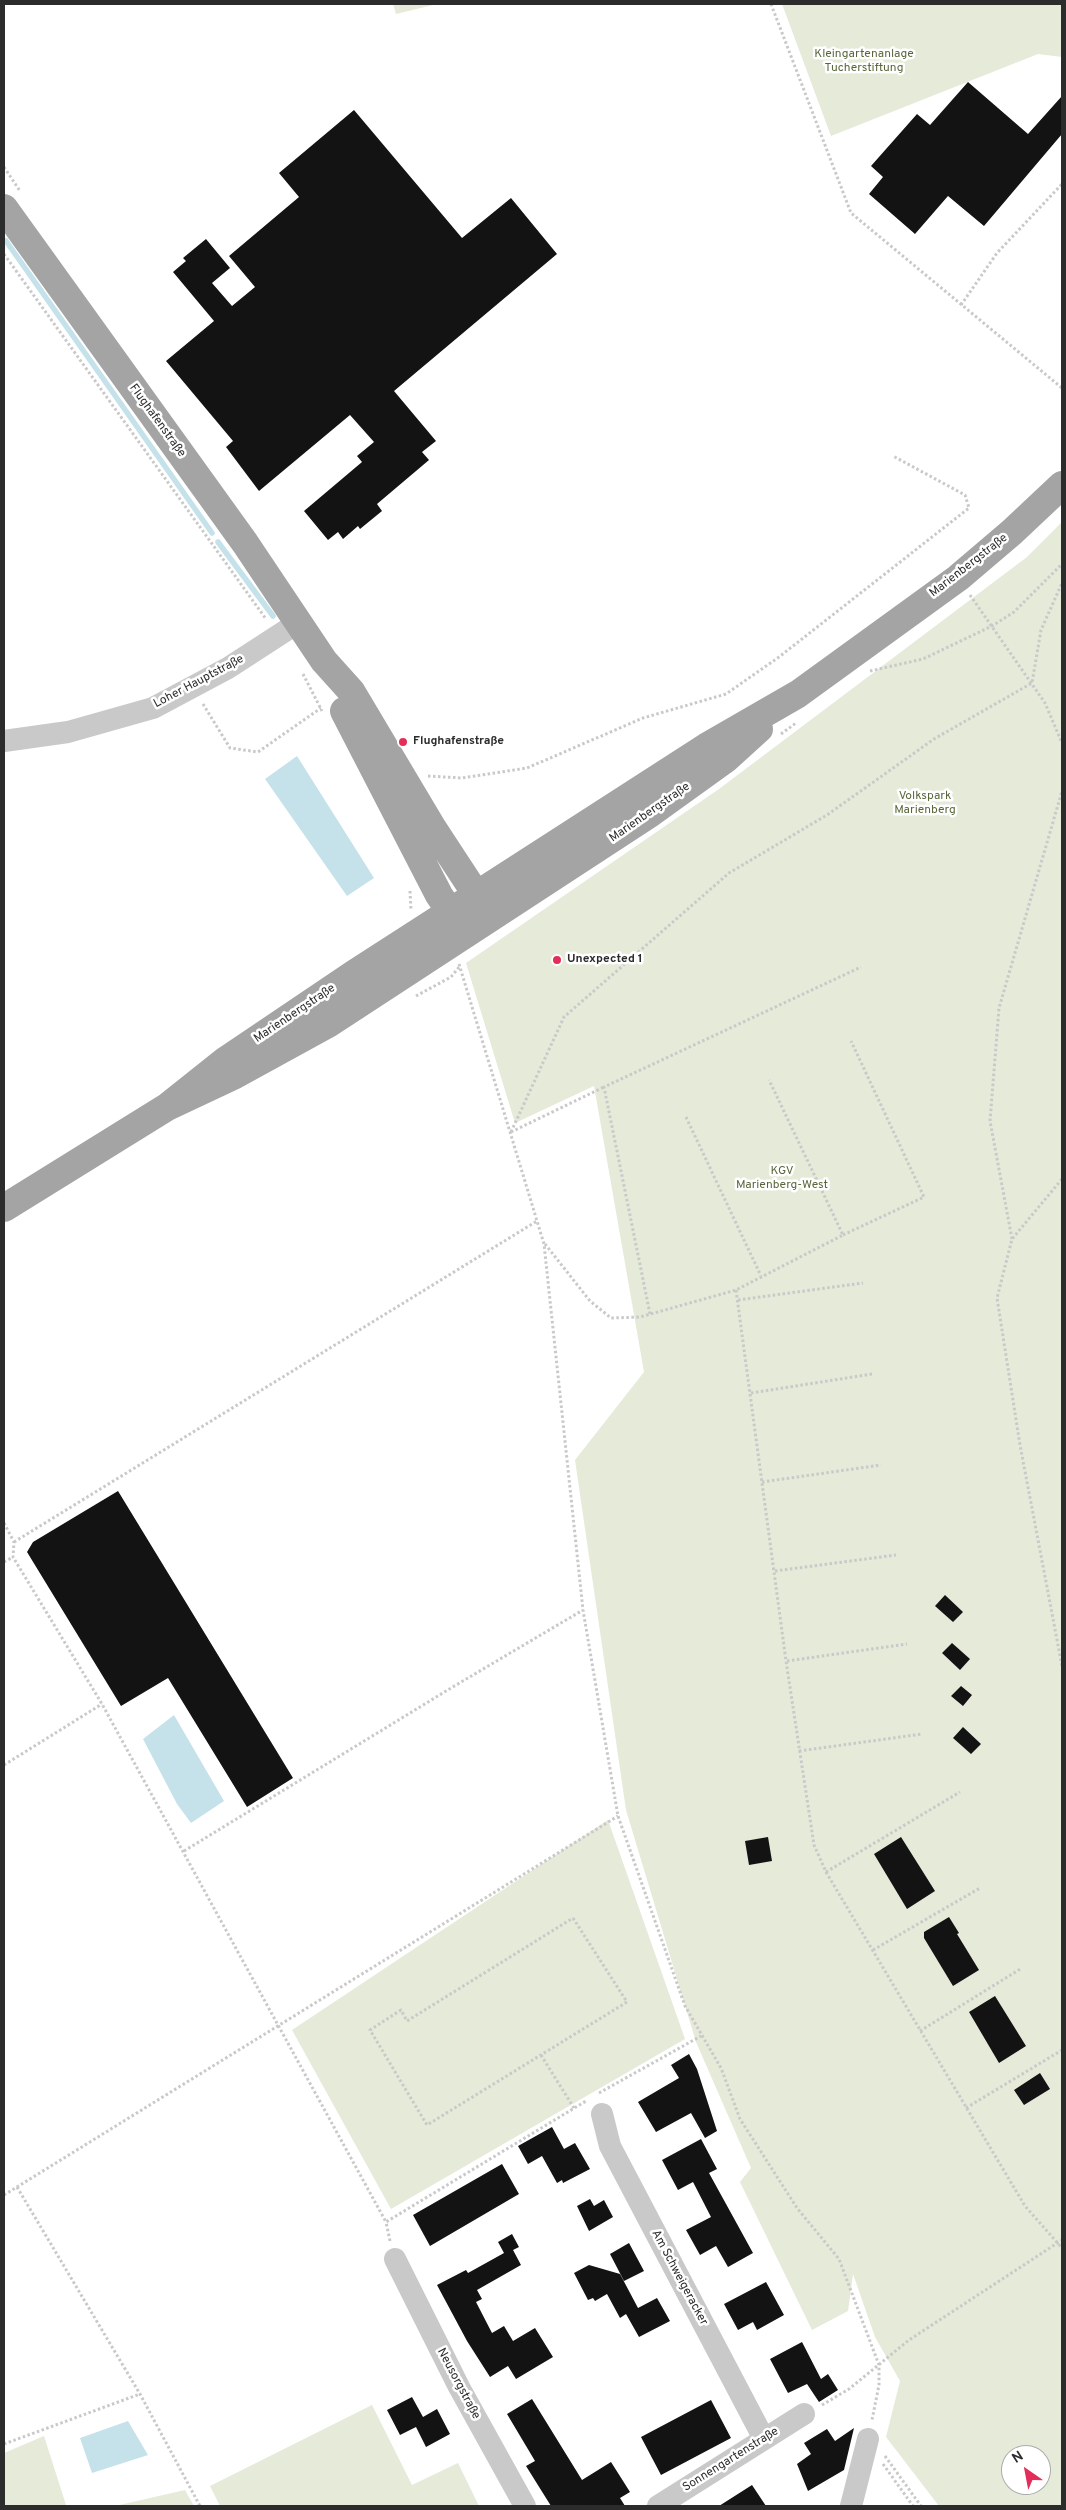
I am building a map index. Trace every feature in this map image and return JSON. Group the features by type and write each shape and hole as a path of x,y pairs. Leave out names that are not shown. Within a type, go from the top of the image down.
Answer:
{"main road":[{"name":"Flughafenstraße","path":"4,208 311,663 328,708 449,912 458,940"},
{"name":"Marienbergstraße","path":"167,1107 226,1060 449,912 706,747 798,694 958,578 1012,532 1062,484"},
{"name":"Flughafenstraße","path":"311,663 352,691 436,834 477,894"},
{"name":"Marienbergstraße","path":"4,1208 167,1107 235,1075 328,1024 608,843 726,759 798,694"},
{"path":"477,894 491,918"}],"street":[{"name":"Loher Hauptstraße","path":"4,741 68,732 143,710 228,668 289,629"},
{"name":"Am Schweigeracker","path":"602,2114 610,2146 764,2439"},
{"name":"Neusorgstraße","path":"395,2259 459,2387 525,2506"},
{"name":"Sonnengartenstraße","path":"658,2506 804,2414"},
{"path":"851,2506 868,2439"}],"path":[{"path":"771,4 851,213 1062,388"},
{"path":"961,304 997,253 1062,184"},
{"path":"4,254 289,629"},
{"path":"402,774 462,778 527,768 642,718 726,694 779,657 969,508 965,495 894,456"},
{"path":"958,578 1046,703 1062,743"},
{"path":"1032,683 1041,630 1062,583"},
{"path":"192,686 230,748 258,752 328,708 311,663"},
{"path":"510,1133 564,1017 729,872 826,815 934,739 1032,683"},
{"path":"1062,791 999,1008 990,1121 1012,1239 997,1298 1020,1445 1062,1666"},
{"path":"410,888 411,918"},
{"path":"458,940 460,966 544,1244 583,1610 618,1816 684,2006 721,2068 740,2118 797,2208 840,2259 880,2365 879,2385 868,2439 875,2454 913,2506"},
{"path":"510,1133 861,967"},
{"path":"544,1244 590,1300 611,1318 650,1314 736,1290 924,1197 851,1042"},
{"path":"769,1080 844,1235"},
{"path":"604,1087 650,1314"},
{"path":"686,1117 762,1276"},
{"path":"1012,1239 1062,1179"},
{"path":"14,1542 537,1221"},
{"path":"738,1300 863,1283"},
{"path":"736,1290 786,1661 814,1844 826,1872 1025,2206 1062,2248"},
{"path":"751,1393 872,1374"},
{"path":"762,1482 881,1465"},
{"path":"4,1523 14,1542 13,1557 102,1704 386,2222 395,2259"},
{"path":"775,1571 896,1555"},
{"path":"4,1562 13,1557"},
{"path":"184,1851 583,1610"},
{"path":"786,1661 907,1644"},
{"path":"4,1766 102,1704"},
{"path":"800,1751 922,1734"},
{"path":"826,1872 960,1792"},
{"path":"4,2195 618,1816"},
{"path":"873,1950 980,1888"},
{"path":"573,1918 627,2002 541,2055 427,2125 370,2030 401,2010 407,2021 573,1918"},
{"path":"920,2031 1022,1968"},
{"path":"386,2222 574,2108 701,2036"},
{"path":"966,2108 1062,2050"},
{"path":"541,2055 574,2108"},
{"path":"18,2187 140,2394 200,2506"},
{"path":"804,2414 849,2389 909,2340 1062,2240"},
{"path":"4,2444 50,2425 140,2394"},
{"path":"868,2439 880,2450 921,2506"}],"green space":[{"path":"393,4 437,4 396,14"},
{"name":"Kleingartenanlage Tucherstiftung","path":"782,4 1062,4 1062,57 1038,54 831,136"},
{"path":"1062,522 1062,2506 939,2506 886,2437 900,2381 875,2337 853,2274 848,2311 812,2330 740,2182 751,2168 696,2042 626,1810 575,1460 644,1372 594,1086 515,1123 466,963 719,789 1027,557"},
{"path":"608,1820 685,2039 391,2209 292,2030"},
{"path":"372,2405 412,2485 458,2463 479,2506 220,2506 210,2486"},
{"path":"44,2436 66,2505 72,2506 4,2506 4,2453"},
{"path":"185,2490 194,2506 115,2506"}],"water":[{"path":"297,756 374,878 347,896 265,779"},
{"path":"174,1715 224,1801 191,1823 177,1804 143,1739"},
{"path":"128,2421 148,2455 92,2473 80,2438"}],"building":[{"path":"968,82 1028,134 1062,96 1062,134 984,226 948,196 915,234 869,194 883,177 871,166 917,114 930,125"},
{"path":"354,110 462,238 511,198 557,254 394,391 436,441 422,452 429,460 377,504 382,511 360,529 358,526 343,539 338,532 328,540 304,511 362,462 357,456 374,442 350,415 259,491 226,447 233,441 166,361 214,321 173,272 186,261 183,258 206,239 230,268 212,283 232,306 255,287 229,256 299,197 279,173"},
{"path":"118,1491 293,1778 247,1807 168,1678 121,1706 27,1552 33,1542"},
{"path":"945,1595 963,1612 953,1622 935,1606"},
{"path":"952,1643 970,1659 960,1670 942,1653"},
{"path":"961,1686 972,1695 963,1706 951,1696"},
{"path":"963,1727 981,1744 971,1754 953,1738"},
{"path":"768,1837 772,1861 749,1865 745,1841"},
{"path":"901,1837 935,1891 907,1909 874,1854"},
{"path":"949,1917 979,1970 953,1986 924,1938 924,1932"},
{"path":"995,1996 1026,2046 999,2063 969,2012"},
{"path":"689,2054 697,2069 717,2131 705,2138 691,2113 656,2132 638,2102 679,2078 671,2065"},
{"path":"1040,2073 1050,2089 1024,2105 1014,2090"},
{"path":"552,2127 564,2149 575,2143 590,2169 563,2183 562,2180 557,2183 542,2156 528,2164 518,2146"},
{"path":"701,2139 717,2169 709,2173 753,2253 728,2267 716,2246 700,2255 686,2230 711,2217 693,2182 678,2190 662,2160"},
{"path":"502,2164 519,2194 430,2246 413,2215"},
{"path":"590,2199 594,2206 604,2200 613,2217 589,2231 577,2206"},
{"path":"512,2234 519,2247 513,2250 521,2265 477,2290 482,2299 476,2302 492,2333 504,2326 513,2341 535,2328 553,2357 516,2379 508,2366 490,2377 467,2341 437,2285 466,2270 468,2273 504,2253 498,2242"},
{"path":"629,2243 644,2271 624,2281 610,2254"},
{"path":"589,2265 620,2274 638,2308 657,2298 670,2321 639,2337 626,2314 620,2318 607,2294 595,2301 593,2298 588,2300 574,2273"},
{"path":"766,2282 784,2315 757,2330 753,2322 738,2330 724,2304"},
{"path":"802,2342 821,2379 828,2374 838,2390 819,2402 807,2384 788,2393 770,2359"},
{"path":"412,2397 423,2417 437,2409 450,2434 426,2447 416,2427 400,2435 387,2410"},
{"path":"532,2399 582,2480 611,2462 630,2492 620,2498 625,2506 551,2506 526,2466 535,2461 507,2414"},
{"path":"711,2400 731,2438 661,2475 641,2437"},
{"path":"854,2428 844,2470 808,2491 797,2464 811,2454 804,2443 827,2429 835,2441"},
{"path":"752,2485 766,2506 719,2506"}],"waterway":[{"path":"6,241 212,533"},
{"path":"218,542 273,616"}],"place":[{"name":"Flughafenstraße","path":"403,742"},
{"name":"Unexpected 1","path":"557,960"}],"park label":[{"name":"Volkspark Marienberg","path":"925,804"},
{"name":"KGV Marienberg-West","path":"782,1179"}]}
